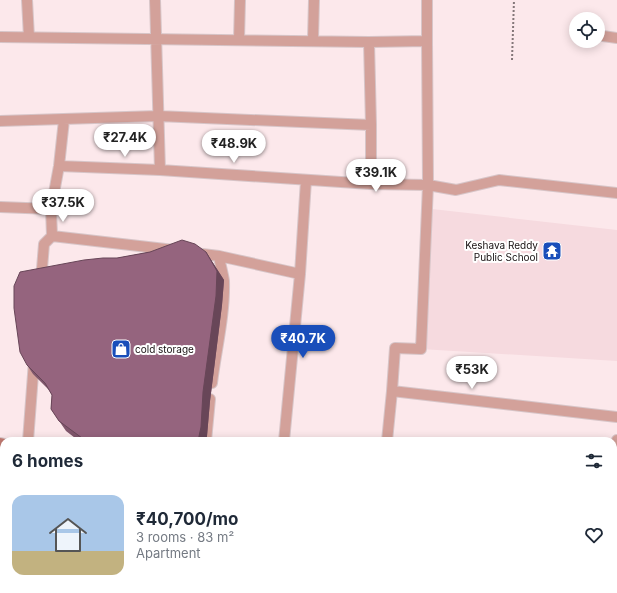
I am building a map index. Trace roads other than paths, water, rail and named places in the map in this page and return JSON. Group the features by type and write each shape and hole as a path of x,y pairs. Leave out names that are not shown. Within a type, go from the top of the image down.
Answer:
{"street":[{"path":"27,0 29,37"},
{"path":"155,0 160,170"},
{"path":"239,40 240,0"},
{"path":"313,40 314,0"},
{"path":"387,437 395,348 421,349 428,185 427,0"},
{"path":"605,36 617,38"},
{"path":"0,37 313,40 369,42 427,41"},
{"path":"369,42 371,184"},
{"path":"0,120 64,120 158,116 371,124"},
{"path":"40,295 44,244 52,236 51,210 59,166 64,120"},
{"path":"59,166 160,170 371,184 428,185 456,190 499,180 617,192"},
{"path":"284,437 300,274 306,180"},
{"path":"0,207 51,210"},
{"path":"52,236 167,248 219,256 300,274"},
{"path":"206,437 224,280 219,256"},
{"path":"28,437 35,350"},
{"path":"392,391 617,417"}],"place":[{"name":"Keshava Reddy Public School","path":"552,251"},
{"name":"cold storage","path":"121,349"}]}
